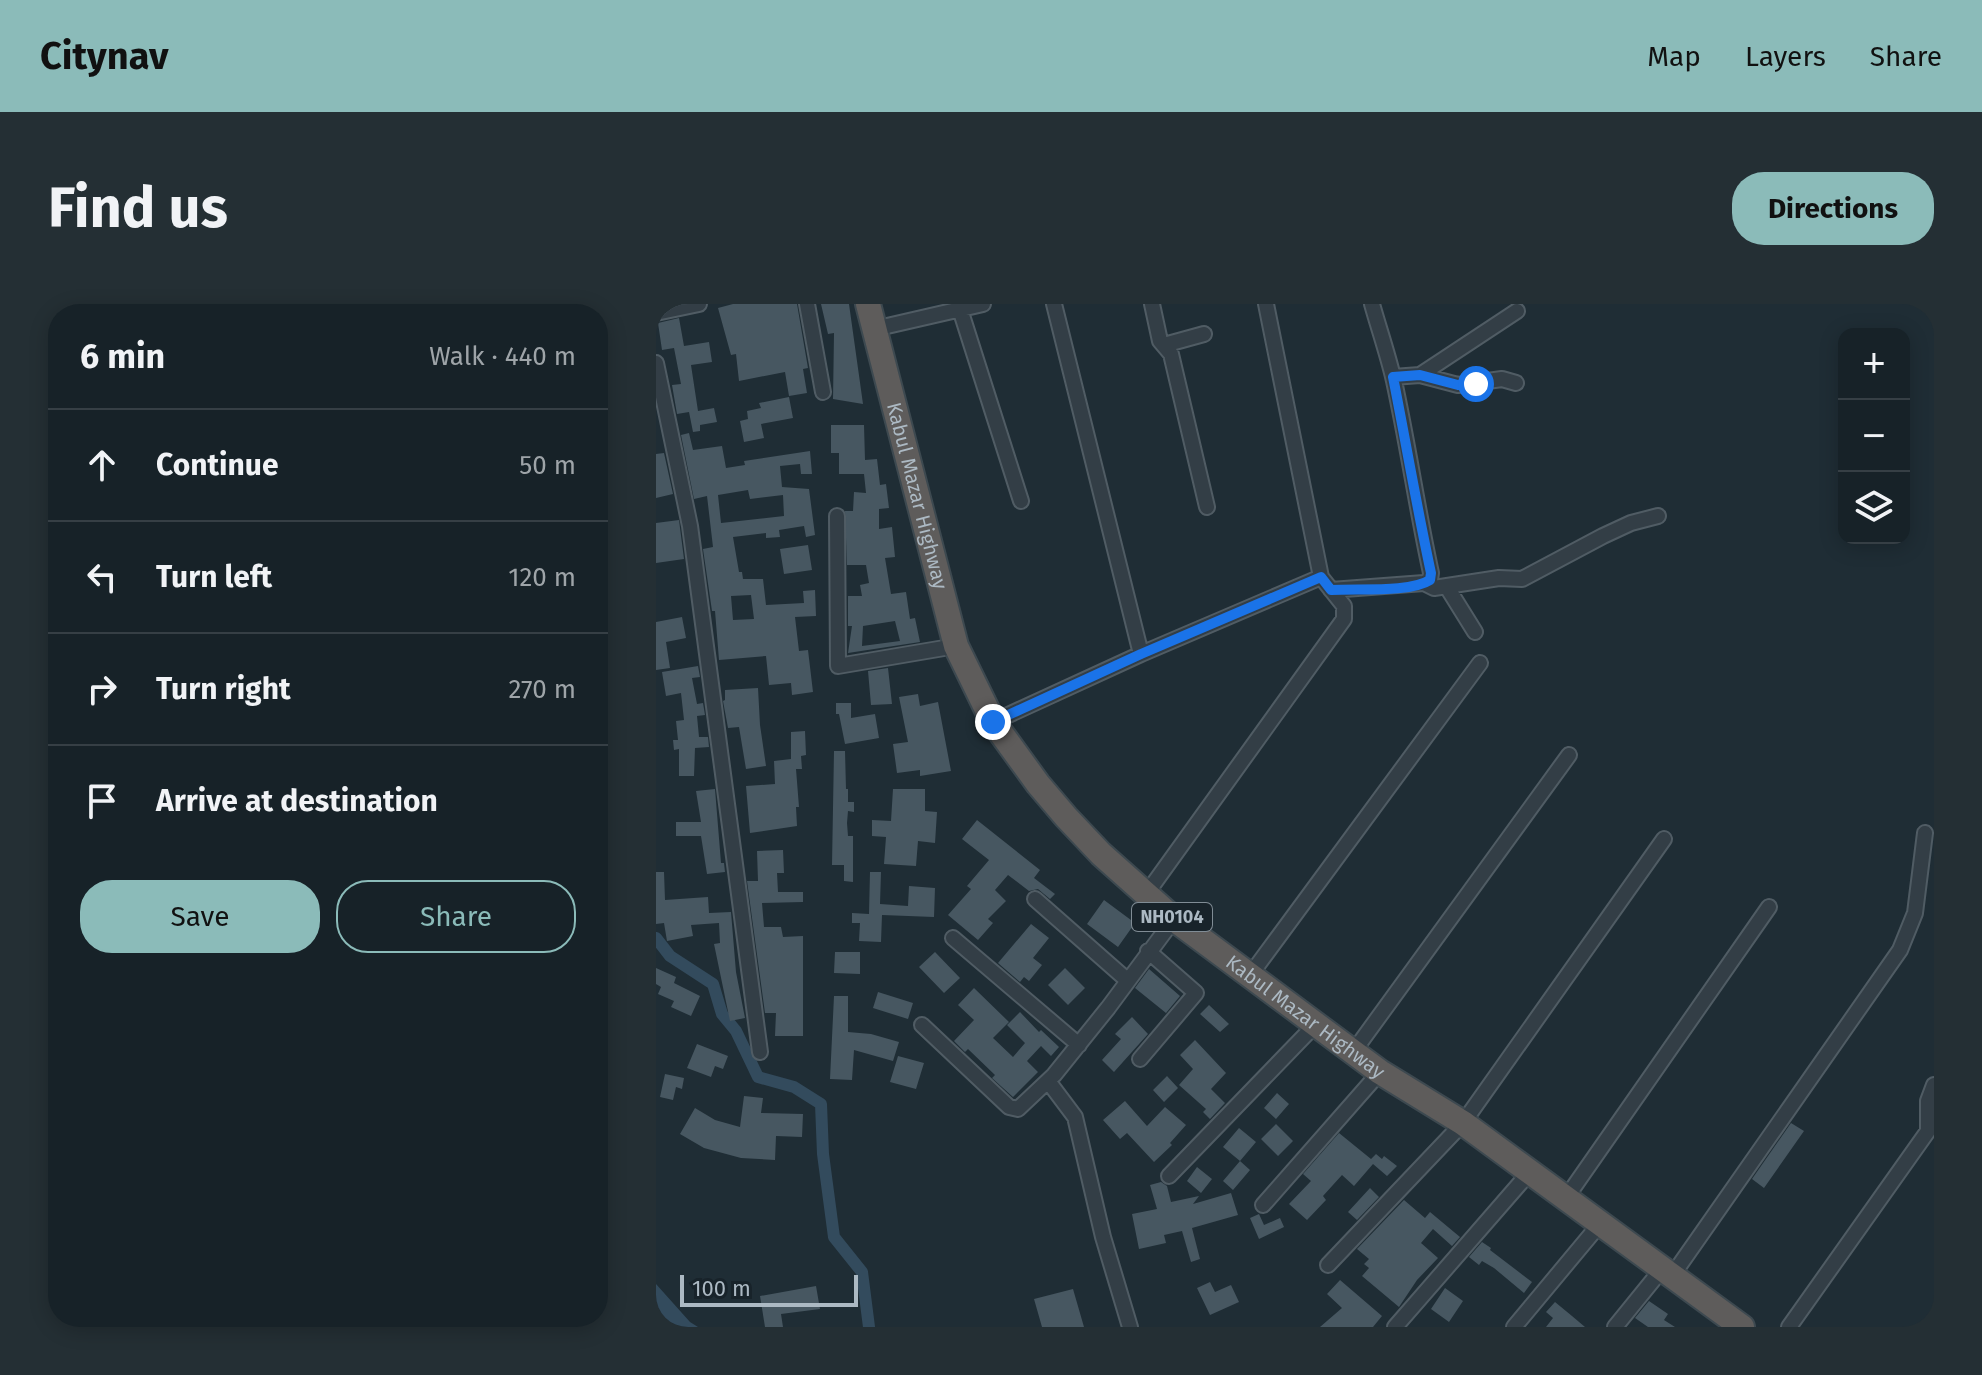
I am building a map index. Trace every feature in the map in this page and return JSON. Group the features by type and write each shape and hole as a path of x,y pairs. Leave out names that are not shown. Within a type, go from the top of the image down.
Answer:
{"highway":[{"name":"Kabul Mazar Highway","path":"868,304 956,646 993,722 1066,817 1101,854 1174,919 1380,1072 1463,1123 1736,1325"}],"street":[{"path":"656,313 699,304"},
{"path":"807,304 823,392"},
{"path":"912,304 917,320"},
{"path":"874,329 983,304"},
{"path":"1054,304 1141,654"},
{"path":"1152,304 1160,341 1171,354 1207,507"},
{"path":"1147,893 1344,619 1344,606 1321,577 1266,304"},
{"path":"1331,590 1430,580 1393,377 1372,304"},
{"path":"960,309 1021,501"},
{"path":"1420,375 1517,311"},
{"path":"1164,345 1204,334"},
{"path":"656,363 690,526 760,1052"},
{"path":"1393,377 1420,375 1458,385 1502,379 1516,383"},
{"path":"837,516 838,666 956,646"},
{"path":"1424,583 1434,588 1459,582 1522,579 1631,523 1658,516"},
{"path":"993,722 1321,577"},
{"path":"1447,587 1475,632"},
{"path":"1251,974 1480,663"},
{"path":"1354,1051 1569,755"},
{"path":"1615,1327 1667,1272 1900,950 1915,913 1925,833"},
{"path":"1328,1265 1463,1123 1664,839"},
{"path":"1035,899 1127,980"},
{"path":"1566,1198 1769,907"},
{"path":"922,1025 1009,1107 1018,1109 1079,1045 1174,919"},
{"path":"953,938 1079,1045"},
{"path":"1140,1059 1196,993 1148,951"},
{"path":"1169,1176 1316,1024"},
{"path":"1263,1205 1380,1072"},
{"path":"1048,1081 1075,1117 1103,1237 1130,1327"},
{"path":"1789,1327 1928,1131 1928,1101 1934,1085"},
{"path":"1395,1327 1529,1173"},
{"path":"1514,1327 1599,1225"}],"water":[{"path":"656,1284 690,1322 698,1327 656,1327"}],"building":[{"path":"733,304 797,304 808,368 803,369 807,393 789,396 785,372 739,381 736,354 731,355 718,308"},
{"path":"821,304 849,304 863,404 833,399 834,333 828,334"},
{"path":"679,318 684,346 709,342 712,362 691,365 698,411 714,408 717,422 700,425 700,431 693,432 689,412 677,414 672,385 681,384 674,348 662,350 658,323"},
{"path":"789,397 793,418 761,424 764,438 744,442 740,421 748,419 747,411 761,408 759,403"},
{"path":"831,425 864,425 865,460 877,459 880,485 886,484 889,508 879,509 879,529 892,527 895,557 885,558 891,594 906,592 910,619 915,618 920,642 848,653 852,626 848,626 848,596 862,596 860,585 869,583 866,565 847,565 845,511 853,511 854,492 866,493 864,474 839,474 839,453 831,453","holes":["895,621 900,641 862,646 863,626"]},
{"path":"689,433 693,450 722,446 726,468 745,465 744,461 810,451 812,474 801,474 800,464 780,466 782,487 809,489 815,535 806,537 804,526 779,530 780,537 766,538 766,533 733,537 739,572 742,572 743,579 763,579 766,605 804,603 803,591 815,590 816,616 795,617 799,651 808,650 813,692 792,695 791,683 769,685 766,656 719,660 715,611 712,611 703,549 713,547 707,496 694,499 681,435","holes":["748,490 750,499 783,495 784,516 721,523 718,495","751,595 754,619 733,620 731,596"]},
{"path":"664,453 673,494 656,498 656,454"},
{"path":"679,520 684,559 656,563 656,523"},
{"path":"808,545 812,570 784,574 780,549"},
{"path":"682,617 686,638 666,642 670,668 656,670 656,622"},
{"path":"698,666 700,677 692,678 697,704 703,703 705,715 697,716 699,737 708,737 709,747 695,748 694,776 679,776 679,749 674,750 673,740 678,740 676,721 684,720 681,693 666,696 662,672"},
{"path":"888,668 892,704 871,705 868,671"},
{"path":"758,688 766,766 746,769 739,727 728,728 723,701 725,690"},
{"path":"918,694 920,706 938,702 951,771 920,776 920,770 897,773 893,744 908,742 899,697"},
{"path":"836,703 851,703 851,718 875,714 879,738 845,744"},
{"path":"805,731 806,755 801,756 802,769 796,769 797,826 750,833 746,786 775,784 774,761 791,759 791,732"},
{"path":"834,751 845,751 848,802 854,802 854,812 848,811 847,823 848,836 853,836 853,882 844,881 844,865 832,865"},
{"path":"715,789 721,863 724,863 725,872 707,874 701,836 676,836 676,822 701,822 696,791"},
{"path":"893,789 925,789 925,811 937,812 935,843 918,841 916,866 884,864 886,837 872,836 872,820 891,821"},
{"path":"977,820 1040,870 1034,878 1055,894 1050,899 1038,889 1029,891 1008,875 995,890 1006,901 988,919 993,923 978,940 948,915 971,889 967,886 989,860 962,839"},
{"path":"783,850 784,873 777,873 778,892 803,892 803,902 762,903 764,927 781,927 783,937 803,936 803,1036 775,1036 776,1013 765,1013 747,881 758,881 757,851"},
{"path":"656,872 664,872 665,900 708,897 709,913 731,912 736,972 745,1018 730,1021 714,944 720,943 719,923 691,925 693,936 667,941 664,923 656,924"},
{"path":"870,872 881,872 880,904 908,906 909,886 935,888 934,917 882,915 881,942 859,941 860,923 852,923 852,913 869,914"},
{"path":"1104,900 1135,923 1118,947 1087,924"},
{"path":"1031,924 1049,938 1033,958 1042,965 1029,981 1024,977 1020,982 998,963"},
{"path":"835,952 860,952 860,974 834,973"},
{"path":"935,952 960,978 944,993 919,967"},
{"path":"656,968 676,977 674,983 700,996 691,1016 671,1007 674,1001 658,994 661,987 656,984"},
{"path":"1065,968 1085,988 1068,1005 1048,985"},
{"path":"1149,969 1180,996 1166,1013 1135,988"},
{"path":"974,988 1009,1022 993,1038 1013,1057 1025,1043 1007,1025 1020,1012 1059,1047 1051,1056 1041,1046 1027,1061 1038,1072 1013,1097 968,1049 965,1052 954,1041 974,1020 958,1005"},
{"path":"878,992 913,1003 908,1019 873,1008"},
{"path":"834,996 848,996 848,1032 871,1034 899,1042 893,1061 854,1050 852,1080 830,1079"},
{"path":"1209,1005 1229,1024 1220,1032 1200,1014"},
{"path":"1132,1017 1148,1034 1114,1072 1102,1060 1121,1039 1115,1034"},
{"path":"1195,1040 1226,1073 1211,1089 1225,1103 1210,1119 1203,1112 1206,1109 1179,1085 1193,1069 1180,1055"},
{"path":"697,1044 728,1056 723,1069 715,1066 711,1077 687,1068"},
{"path":"898,1056 924,1063 916,1089 890,1082"},
{"path":"665,1074 684,1078 682,1089 676,1087 673,1100 660,1097"},
{"path":"1167,1076 1178,1088 1164,1102 1153,1090"},
{"path":"1277,1093 1289,1104 1276,1119 1264,1108"},
{"path":"744,1096 763,1098 761,1113 803,1114 802,1137 776,1136 775,1160 741,1158 704,1148 680,1134 695,1108 715,1120 740,1127"},
{"path":"1125,1101 1147,1126 1165,1107 1186,1125 1170,1143 1172,1145 1154,1162 1127,1133 1120,1139 1103,1120"},
{"path":"1791,1123 1804,1131 1764,1188 1752,1179"},
{"path":"1276,1124 1293,1141 1278,1156 1261,1139"},
{"path":"1239,1128 1256,1142 1240,1161 1223,1147"},
{"path":"1339,1133 1371,1159 1376,1154 1382,1159 1384,1156 1397,1166 1387,1176 1373,1164 1354,1186 1342,1175 1323,1196 1326,1200 1307,1220 1289,1204 1311,1181 1303,1174"},
{"path":"1240,1161 1250,1170 1233,1190 1223,1181"},
{"path":"1197,1167 1212,1179 1201,1193 1187,1181"},
{"path":"1161,1182 1167,1186 1171,1202 1199,1196 1193,1204 1231,1193 1238,1215 1192,1228 1200,1259 1191,1262 1182,1231 1164,1235 1166,1243 1139,1249 1132,1214 1157,1209 1150,1185"},
{"path":"1370,1188 1379,1197 1357,1220 1348,1212"},
{"path":"1404,1200 1425,1218 1430,1212 1460,1237 1452,1246 1433,1229 1421,1243 1438,1258 1417,1280 1399,1307 1362,1276 1369,1268 1364,1264 1369,1259 1357,1249"},
{"path":"1259,1214 1264,1225 1280,1218 1284,1227 1259,1239 1250,1218"},
{"path":"1482,1242 1532,1282 1524,1293 1494,1268 1482,1261 1479,1265 1469,1257"},
{"path":"1340,1280 1382,1316 1373,1327 1320,1327 1342,1308 1327,1294"},
{"path":"1210,1282 1215,1292 1231,1285 1239,1302 1210,1315 1197,1288"},
{"path":"816,1286 820,1309 781,1314 783,1327 765,1327 760,1296"},
{"path":"1445,1288 1463,1301 1449,1322 1431,1309"},
{"path":"1073,1289 1084,1327 1042,1327 1034,1299"},
{"path":"1649,1301 1668,1314 1664,1320 1675,1327 1648,1327 1635,1318"},
{"path":"1555,1302 1585,1327 1546,1327 1553,1318 1546,1312"}],"waterway":[{"path":"656,938 670,956 713,984 722,1014 736,1031 758,1077 794,1087 821,1104 823,1154 834,1237 862,1272 869,1327"}],"route":[{"path":"993,722 1321,577 1331,590 1407,586 1430,580 1393,377 1420,375 1458,385 1476,384"}]}
